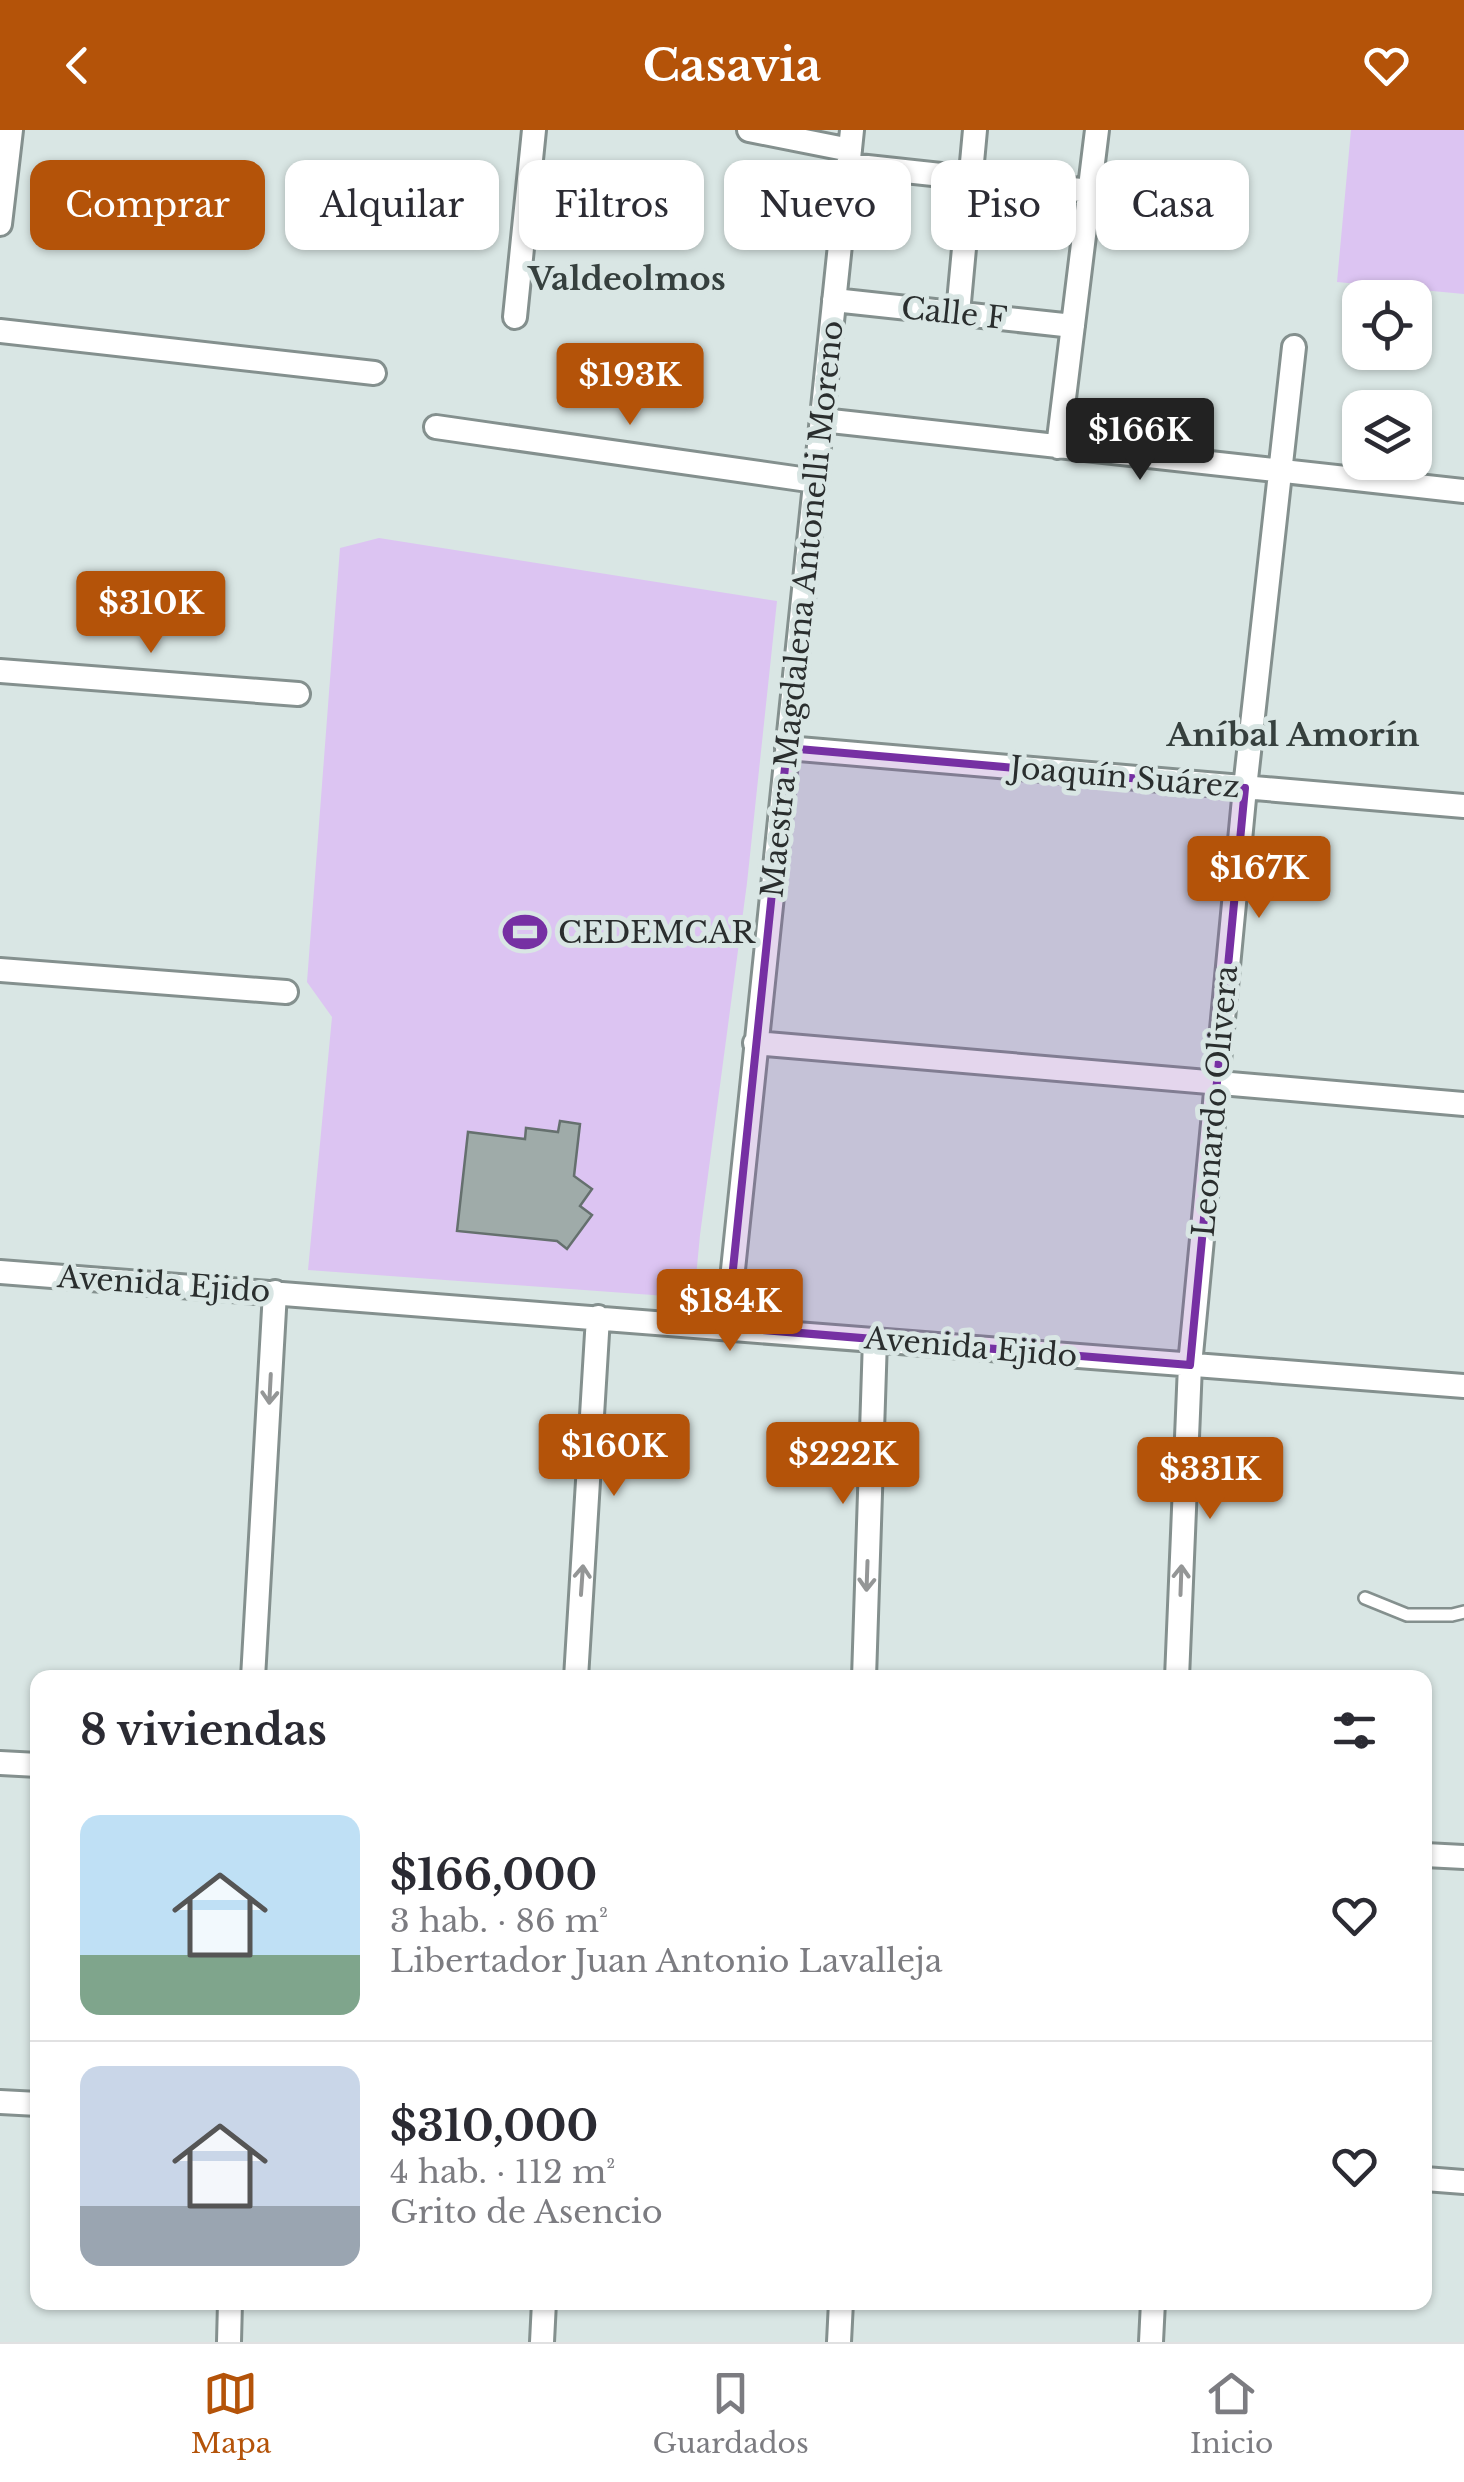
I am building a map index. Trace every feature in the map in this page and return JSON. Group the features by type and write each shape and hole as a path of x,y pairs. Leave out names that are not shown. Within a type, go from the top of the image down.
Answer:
{"street":[{"path":"0,224 10,130"},
{"path":"514,317 534,130"},
{"path":"749,130 931,168"},
{"path":"973,160 975,130"},
{"path":"1058,447 1097,130"},
{"name":"Maestra Magdalena Antonelli Moreno","path":"726,1327 850,148"},
{"path":"1076,189 1090,190"},
{"path":"958,313 965,250"},
{"name":"Calle F","path":"834,300 1073,326"},
{"path":"0,331 374,372"},
{"name":"Leonardo Olivera","path":"1177,1670 1190,1365 1245,788 1294,347"},
{"path":"822,420 1464,491"},
{"path":"436,427 816,481"},
{"path":"0,671 298,694"},
{"name":"Joaquín Suárez","path":"787,748 1464,806"},
{"path":"0,970 286,992"},
{"path":"755,1043 1464,1104"},
{"name":"Avenida Ejido","path":"0,1272 1464,1386"},
{"path":"253,1670 275,1292"},
{"path":"576,1670 598,1317"},
{"path":"864,1670 874,1339"},
{"path":"0,1763 30,1765"},
{"path":"1432,1855 1464,1857"},
{"path":"0,2102 30,2104"},
{"path":"1432,2180 1464,2182"},
{"path":"229,2342 230,2310"},
{"path":"542,2342 544,2310"},
{"path":"839,2342 841,2310"},
{"path":"1151,2342 1153,2310"}],"lane":[{"path":"1365,1598 1407,1615 1464,1612"}],"highlighted area":[{"path":"787,748 1245,788 1190,1365 727,1327"}],"shaded area":[{"path":"1351,130 1464,130 1464,294 1432,291 1432,280 1337,282"},
{"name":"CEDEMCAR","path":"379,538 777,601 747,883 694,1298 308,1270 332,1017 307,982 340,548"}],"building":[{"path":"560,1121 580,1124 574,1176 592,1189 580,1206 592,1215 567,1249 557,1241 457,1231 468,1132 525,1139 526,1128 558,1132"}],"place":[{"name":"CEDEMCAR","path":"525,932"}],"district":[{"name":"Valdeolmos","path":"627,279"},
{"name":"Aníbal Amorín","path":"1293,735"}]}
